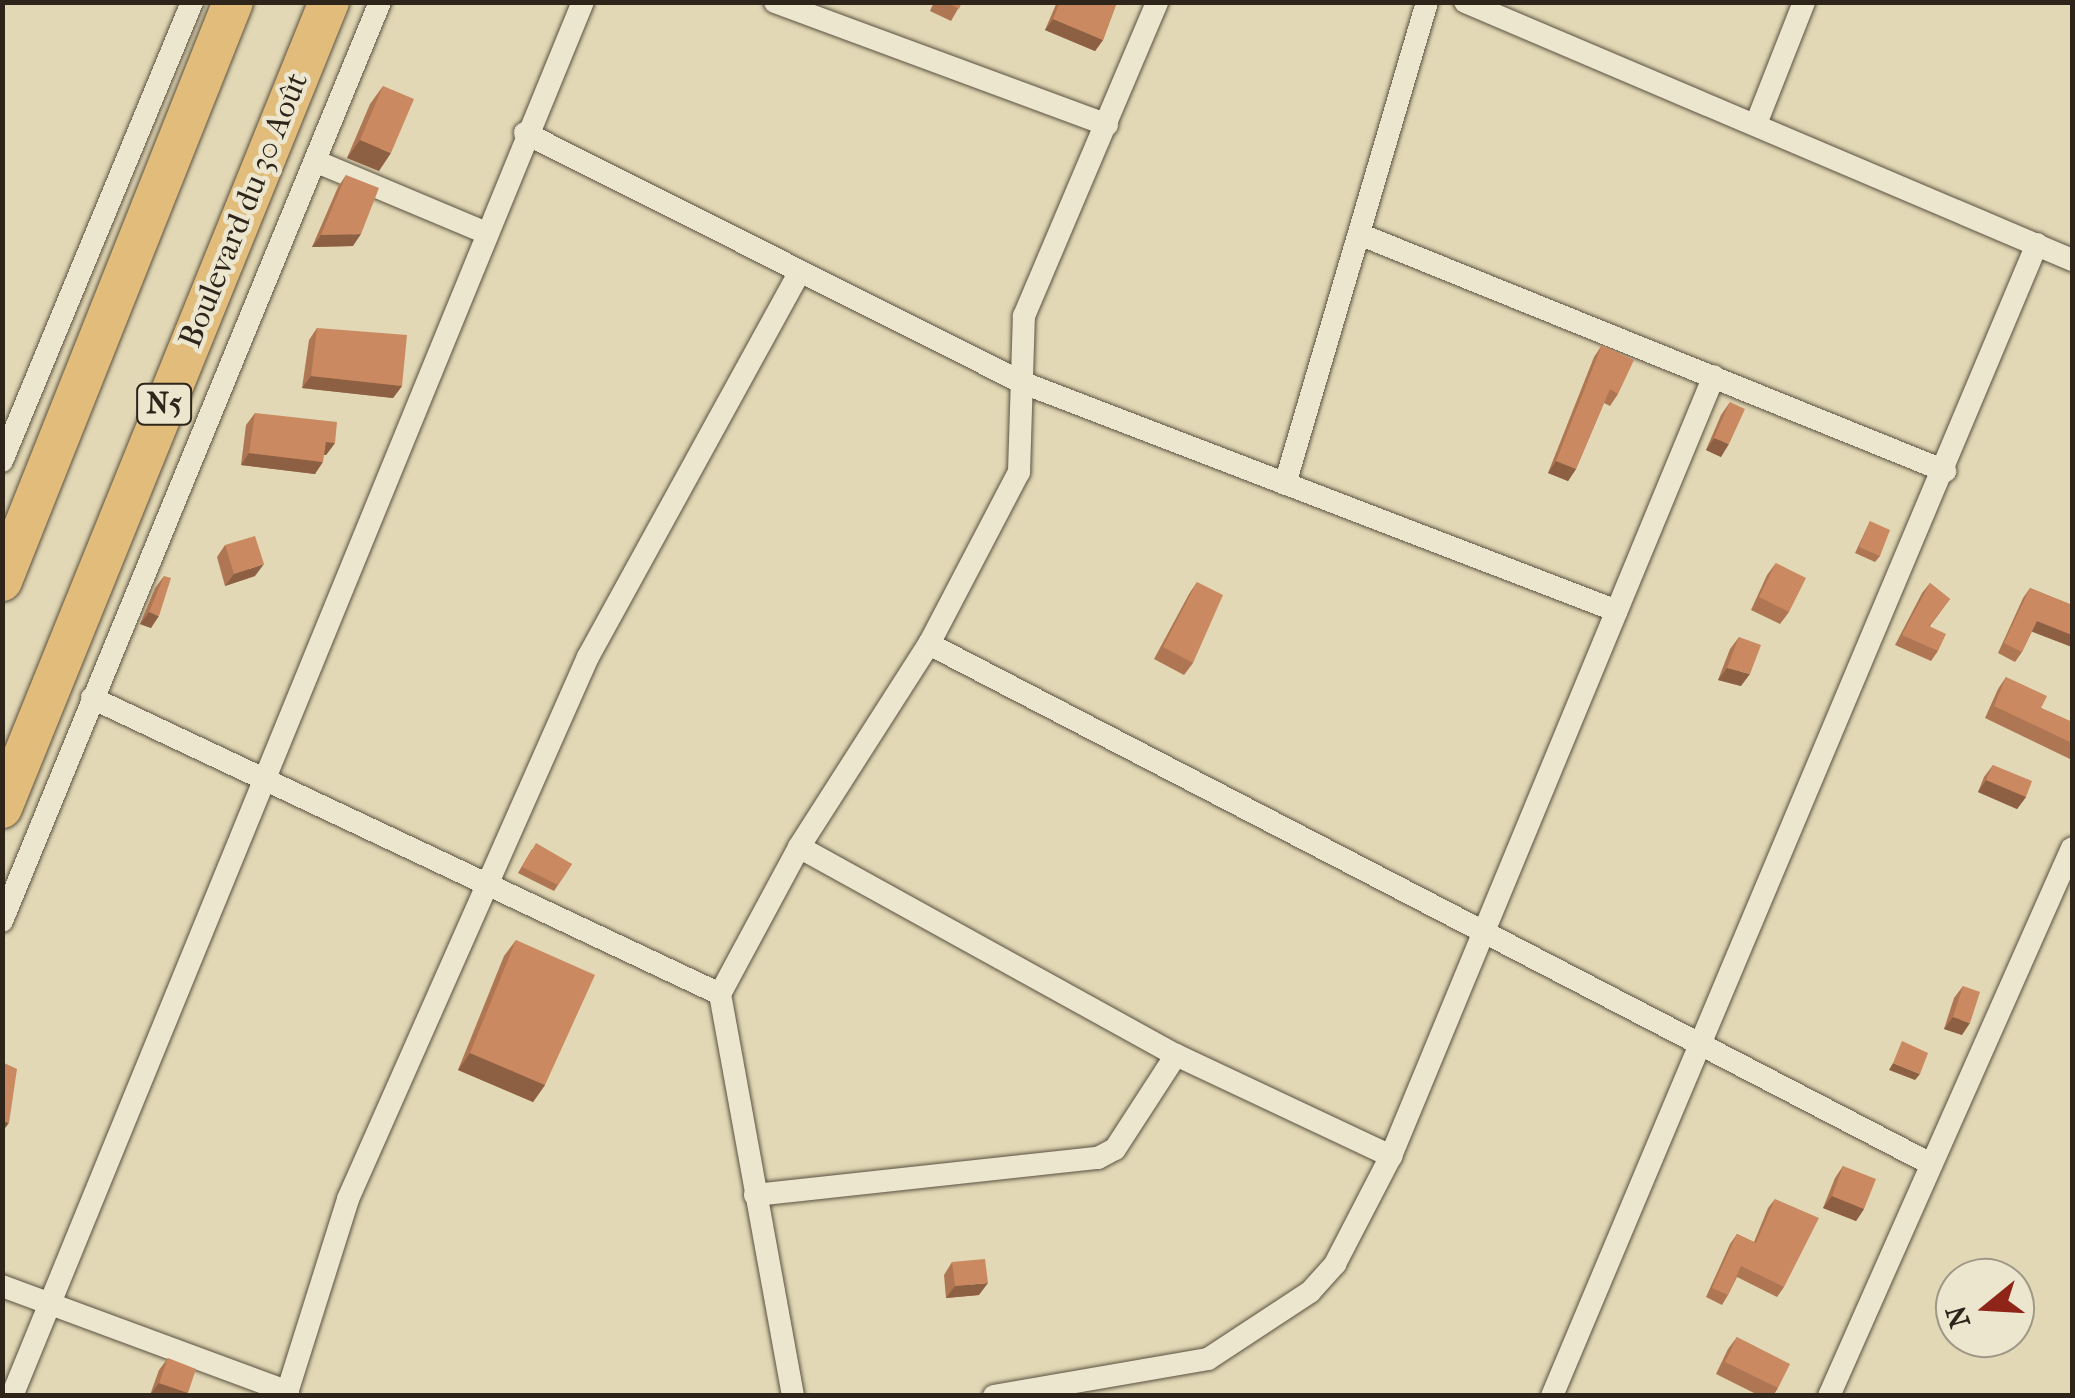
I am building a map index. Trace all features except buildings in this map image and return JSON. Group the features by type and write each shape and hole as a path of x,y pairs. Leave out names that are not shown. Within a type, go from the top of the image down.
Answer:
{"highway":[{"name":"N5","path":"2,581 233,2"},
{"name":"Boulevard du 30 Août","path":"2,808 329,2"}],"street":[{"path":"2,461 192,2"},
{"path":"2,922 380,2"},
{"path":"12,1396 258,781 525,133 583,2"},
{"path":"775,2 1107,125"},
{"path":"794,1396 720,994 799,847 929,644 1019,472 1024,316 1157,2"},
{"path":"1285,484 1364,236 1428,2"},
{"path":"1466,2 2072,260"},
{"path":"1756,124 1804,2"},
{"path":"525,133 798,277 1022,382 1617,611"},
{"path":"315,161 484,232"},
{"path":"1364,236 1944,471"},
{"path":"1552,1396 2037,244"},
{"path":"2,1286 287,1394 348,1199 588,657 798,277"},
{"path":"994,1396 1192,1365 1230,1349 1322,1281 1391,1156 1714,376"},
{"path":"929,644 1486,926 1931,1164"},
{"path":"92,698 484,888 720,994"},
{"path":"799,847 1176,1054 1391,1156"},
{"path":"1829,1396 2072,848"},
{"path":"755,1195 1098,1158 1115,1149 1176,1054"}]}
